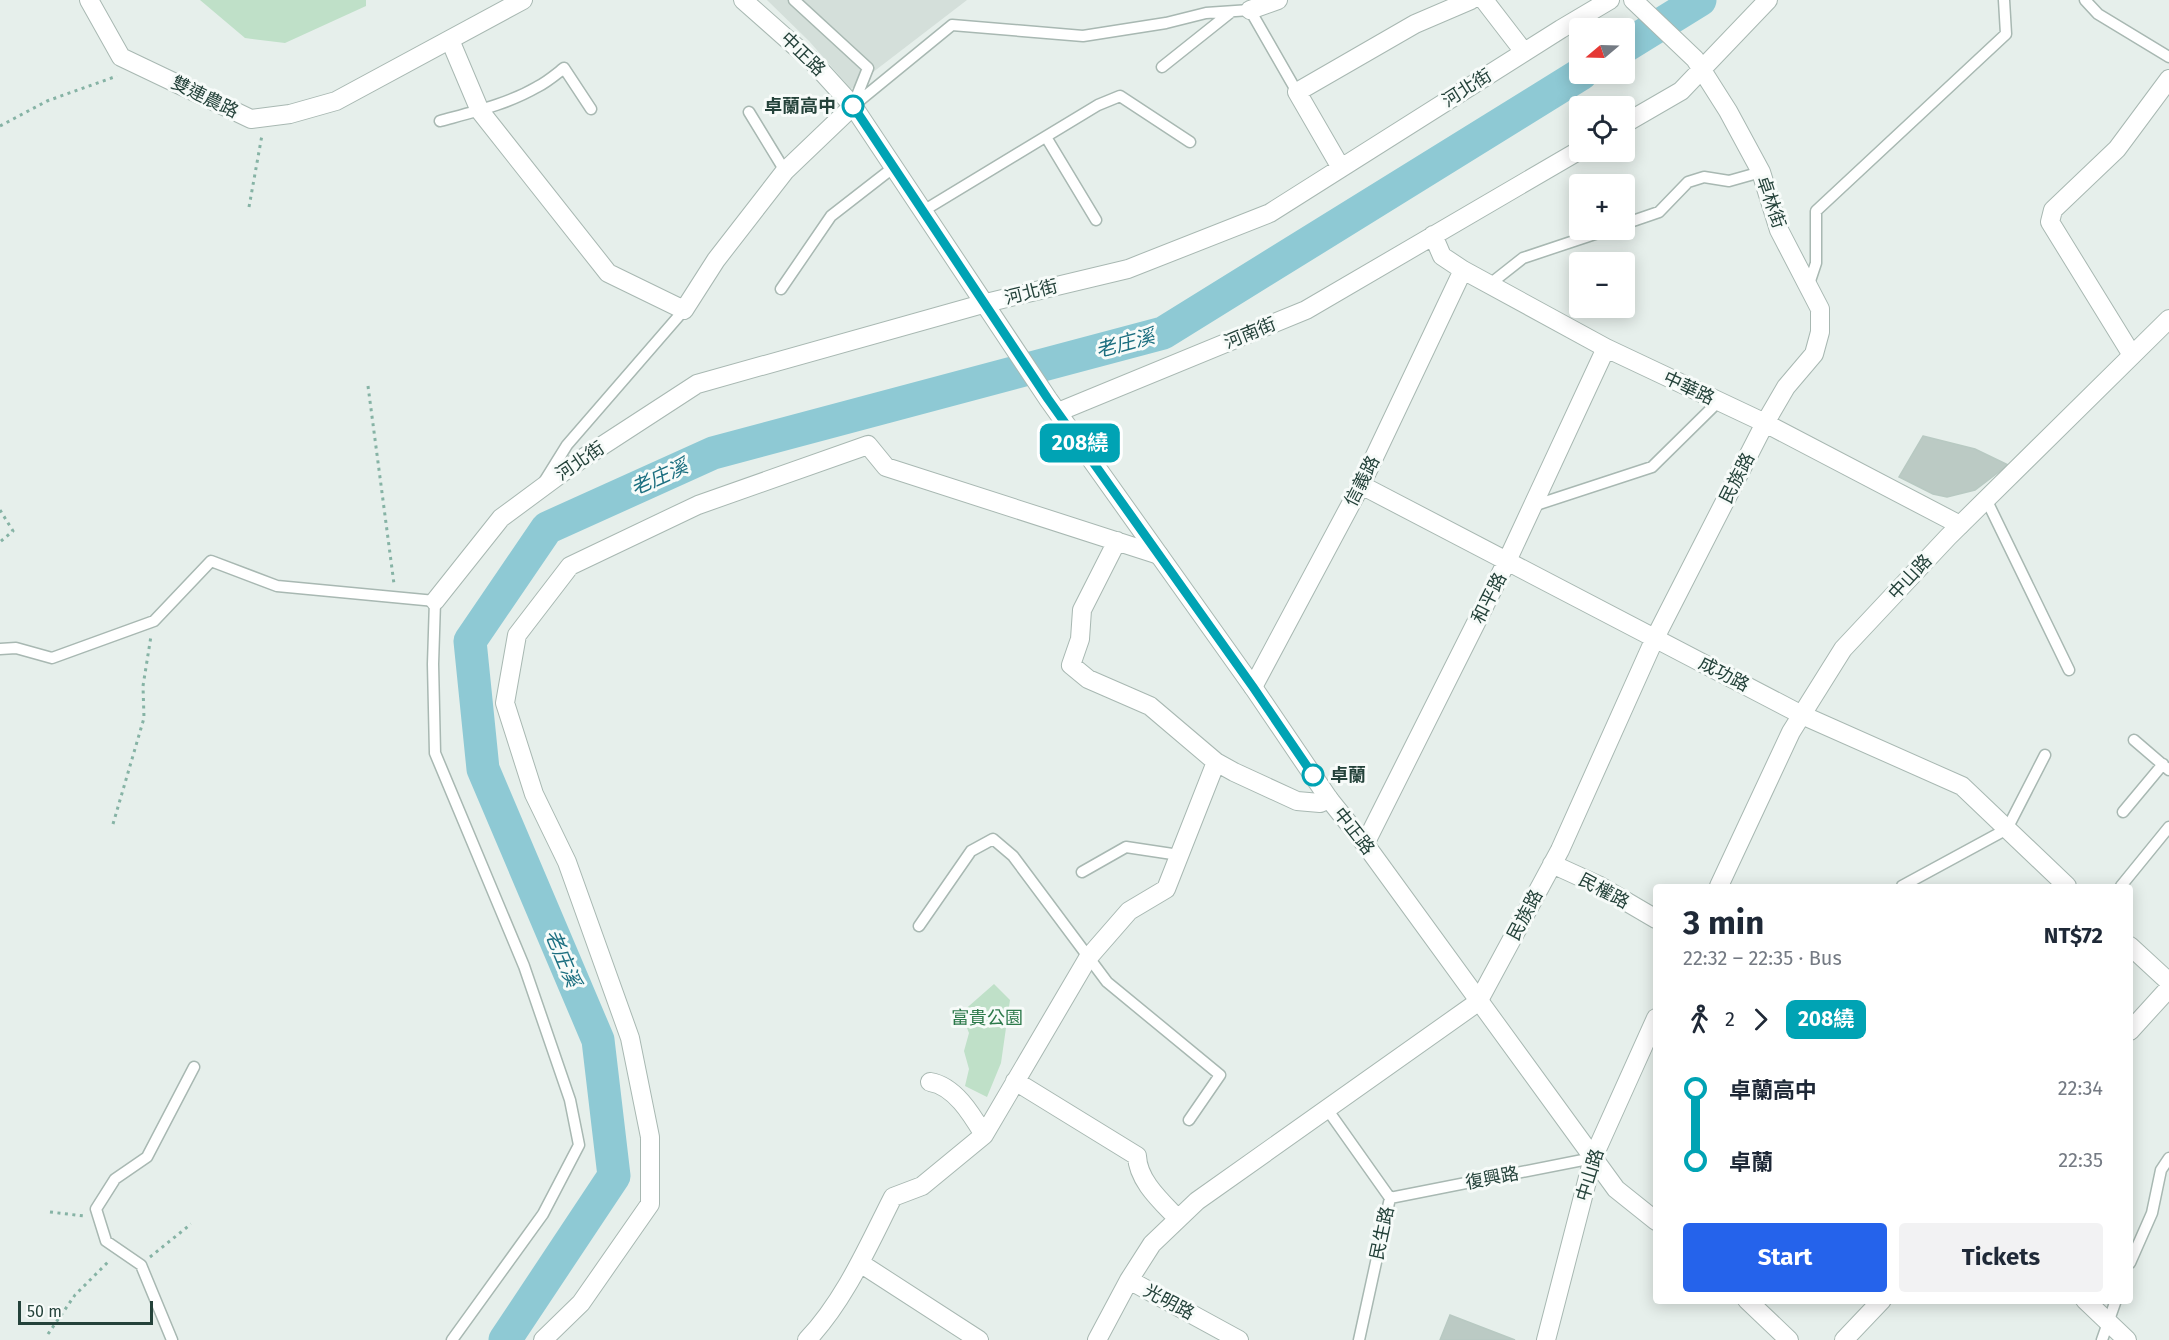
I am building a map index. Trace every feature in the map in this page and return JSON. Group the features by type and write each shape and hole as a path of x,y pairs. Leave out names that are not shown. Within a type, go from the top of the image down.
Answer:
{"street":[{"name":"雙連農路","path":"89,0 121,57 252,119 290,114 336,101 450,40"},
{"path":"523,0 450,40 480,111 608,273 684,310 716,260 785,171 853,106"},
{"name":"中正路","path":"743,0 816,64 853,106 1053,406 1253,687 1329,799 1365,844 1616,1189 1653,1219"},
{"path":"1250,10 1278,0"},
{"path":"1341,168 1297,92 1415,24 1471,0"},
{"path":"1484,0 1524,52"},
{"name":"河北街","path":"435,601 501,518 574,464 697,384 986,303 1128,268 1270,213 1610,0"},
{"name":"卓林街","path":"1633,0 1695,59 1728,111 1761,172 1779,230 1820,309 1820,332 1814,354 1786,387 1766,423"},
{"path":"1635,118 1681,91 1768,0"},
{"path":"2132,355 2050,222 2053,210 2117,149 2169,79"},
{"name":"河南街","path":"1053,406 1306,310 1569,156"},
{"name":"中華路","path":"1433,235 1442,256 1463,270 1605,348 1766,423 1960,525"},
{"name":"信義路","path":"1253,687 1361,485 1463,270"},
{"name":"中山路","path":"1720,884 1791,732 1843,649 1960,525 2169,318"},
{"name":"和平路","path":"1365,844 1507,561 1605,348"},
{"name":"民族路","path":"1097,1340 1129,1280 1152,1244 1197,1201 1478,1002 1552,864 1655,638 1766,423"},
{"path":"543,1340 581,1304 650,1204 650,1137 630,1038 567,862 534,794 505,703 517,635 570,566 698,505 868,445 886,467 1159,555"},
{"name":"成功路","path":"1361,485 1802,715 1962,786 2007,829 2055,883"},
{"path":"1117,541 1082,610 1080,639 1071,665 1088,679 1150,706 1216,762 1267,789 1297,801 1320,803 1329,799"},
{"path":"807,1340 823,1323 860,1263 893,1197 922,1186 984,1135 1088,958 1129,911 1166,889 1216,762"},
{"name":"民權路","path":"1552,864 1598,885 1653,917"},
{"path":"2133,948 2169,982"},
{"path":"2133,1028 2169,988"},
{"name":"中山路","path":"1546,1340 1593,1158 1653,1025"},
{"path":"1015,1081 1137,1156 1138,1169 1152,1191 1178,1220"},
{"path":"930,1082 939,1084 969,1110 984,1135"},
{"path":"860,1263 979,1340"},
{"name":"光明路","path":"1129,1280 1239,1340"},
{"path":"1751,1304 1789,1340"},
{"path":"1844,1340 1878,1304"},
{"path":"2089,1304 2127,1340"}],"lane":[{"path":"794,0 868,68 853,106"},
{"path":"1808,287 1816,263 1816,211 2006,34 2004,0"},
{"path":"2085,0 2098,14 2169,57"},
{"path":"853,106 952,25 1083,36 1166,23 1206,13 1250,10 1297,92"},
{"path":"1162,67 1231,12"},
{"path":"440,121 480,111 538,87 564,68 591,109"},
{"path":"923,211 1098,105 1120,96 1190,142"},
{"path":"749,112 785,171"},
{"path":"1046,137 1096,220"},
{"path":"781,289 831,216 894,167"},
{"path":"1635,220 1659,212 1688,182 1704,177 1729,181 1761,172"},
{"path":"1490,284 1523,258 1577,240"},
{"path":"539,490 567,445 684,310"},
{"path":"1533,506 1652,467 1719,401"},
{"path":"1986,499 2068,670"},
{"path":"0,650 16,648 52,658 154,621 211,561 277,585 435,601 433,664 435,753 524,966 570,1100 579,1145 543,1214 452,1340"},
{"path":"2123,812 2166,767 2134,740"},
{"path":"1906,884 2007,829 2044,754"},
{"path":"2123,884 2169,827"},
{"path":"919,926 971,851 993,839 1013,856 1107,982 1220,1075 1189,1120"},
{"path":"1082,872 1126,847 1179,855"},
{"path":"172,1340 141,1264 106,1241 96,1209 115,1179 147,1157 194,1067"},
{"name":"民生路","path":"1327,1109 1390,1198 1359,1340"},
{"name":"復興路","path":"1390,1198 1593,1158"},
{"path":"2133,1256 2152,1213 2162,1170 2169,1158"},
{"path":"2102,1340 2115,1304"}],"path":[{"path":"0,126 47,101 141,67"},
{"path":"249,207 266,117"},
{"path":"368,386 396,598"},
{"path":"0,510 13,531 0,542"},
{"path":"114,824 144,718 143,686 154,621"},
{"path":"50,1212 98,1217"},
{"path":"141,1264 191,1224"},
{"path":"48,1334 75,1295 120,1250"}],"shaded area":[{"path":"767,0 967,0 851,89 809,41"}],"green space":[{"path":"200,0 366,0 366,6 285,43 245,38"},
{"name":"富貴公園","path":"994,984 1010,1000 1001,1063 987,1097 965,1086 969,1069 964,1051 969,1033 961,1013"}],"building":[{"path":"1923,436 1975,449 2008,465 1975,490 1947,497 1933,494 1899,477"},
{"path":"1450,1315 1515,1340 1440,1340"}],"waterway":[{"name":"老庄溪","path":"1635,40 1700,0"},
{"name":"老庄溪","path":"505,1340 614,1176 598,1040 483,769 470,641 547,528 713,453 1163,333 1569,81"}],"bus line":[{"name":"208繞","path":"853,106 1048,399 1313,775"}],"place":[{"name":"卓蘭高中","path":"853,106"},
{"name":"卓蘭","path":"1313,775"}]}
